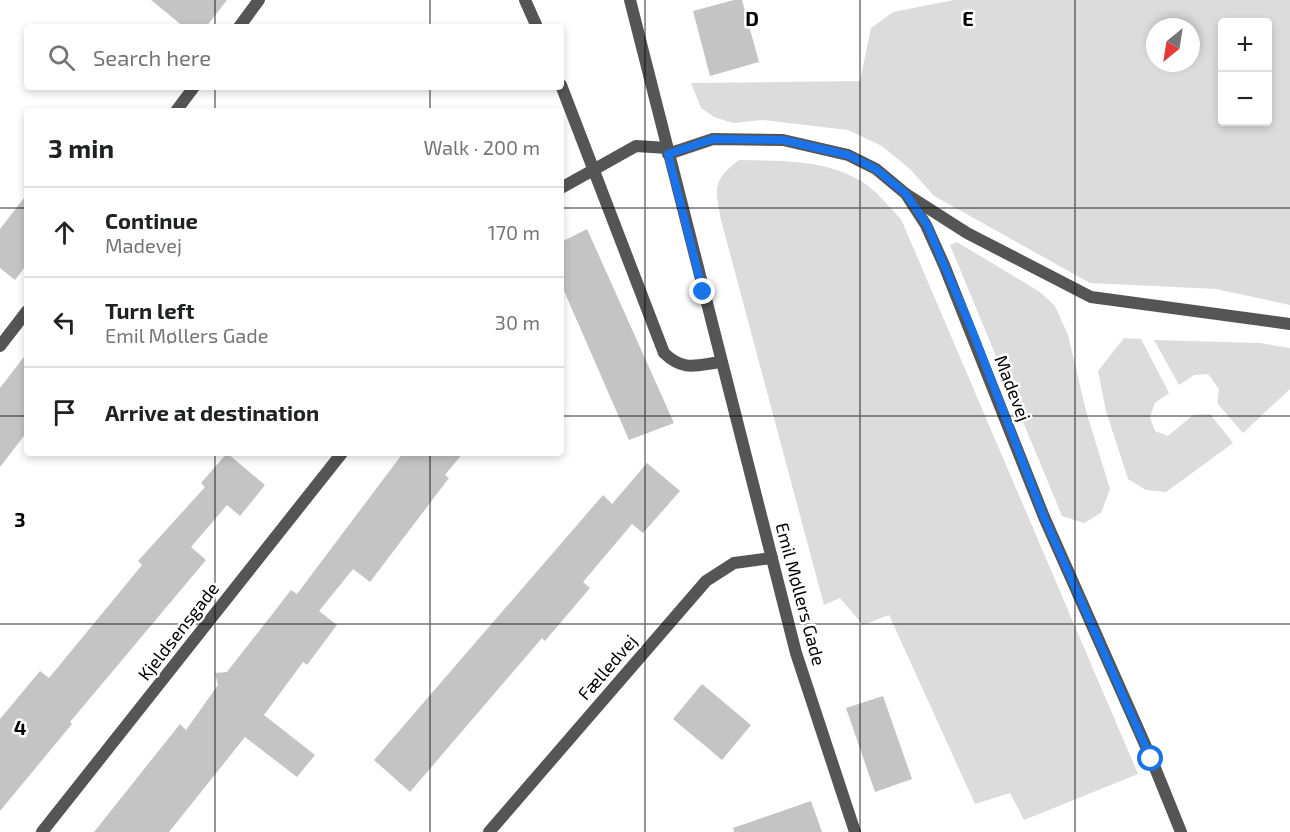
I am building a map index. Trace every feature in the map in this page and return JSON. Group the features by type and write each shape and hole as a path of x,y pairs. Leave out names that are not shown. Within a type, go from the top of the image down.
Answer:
{"street":[{"path":"241,24 259,0"},
{"path":"525,0 536,24"},
{"name":"Emil Møllers Gade","path":"630,0 796,653 855,832"},
{"path":"178,108 192,90"},
{"path":"563,90 595,167 664,353 676,365 721,362"},
{"name":"Madevej","path":"667,151 713,139 783,140 848,155 876,169 906,194 927,225 1044,517 1181,832"},
{"path":"564,186 636,146 667,151"},
{"path":"906,194 967,233 1091,297 1290,324"},
{"path":"0,346 24,315"},
{"name":"Kjeldsensgade","path":"42,832 340,456"},
{"name":"Fælledvej","path":"489,832 706,581 734,562 772,558"}],"shaded area":[{"path":"954,0 1290,0 1290,305 1216,289 1090,283 934,196 910,169 882,146 848,130 763,120 733,123 714,117 701,108 691,83 860,81 871,28 893,12"},
{"path":"739,160 802,163 847,174 872,189 901,219 1138,774 1024,820 1010,793 975,804 889,615 863,625 840,598 824,605 721,220 718,186 724,173"},
{"path":"957,242 1040,292 1055,306 1068,335 1086,411 1110,489 1101,513 1084,523 1062,516 950,245"},
{"path":"1124,338 1141,339 1169,393 1155,403 1150,417 1155,431 1168,436 1193,415 1210,414 1233,443 1166,492 1146,490 1128,479 1106,411 1098,371"},
{"path":"1154,340 1260,343 1290,348 1290,389 1243,433 1217,403 1219,389 1208,374 1194,375 1179,385"}],"building":[{"path":"151,0 227,0 208,24 180,24"},
{"path":"742,0 759,62 710,76 693,11"},
{"path":"24,198 24,268 15,280 0,268 0,229"},
{"path":"587,229 674,423 629,440 564,291 564,240"},
{"path":"24,357 24,436 0,467 0,388"},
{"path":"224,456 231,456 265,485 240,516 227,505 191,547 206,560 70,722 72,724 0,811 0,719 40,671 49,678 142,565 138,561 205,487 201,483"},
{"path":"401,456 461,456 445,475 449,478 370,582 353,569 319,611 337,625 307,665 303,662 264,715 315,755 297,777 245,737 169,832 94,832 180,724 186,730 218,685 215,673 227,672 291,590 297,594"},
{"path":"647,463 680,491 643,533 632,524 583,582 590,588 545,641 542,638 410,792 374,760 603,495 612,504"},
{"path":"702,684 751,725 722,760 673,719"},
{"path":"883,696 912,779 875,792 846,708"},
{"path":"811,801 822,832 734,832 733,828"}],"route":[{"path":"703,292 668,154 713,139 783,140 848,155 876,169 906,194 927,225 972,330 1044,517 1151,759"}]}
